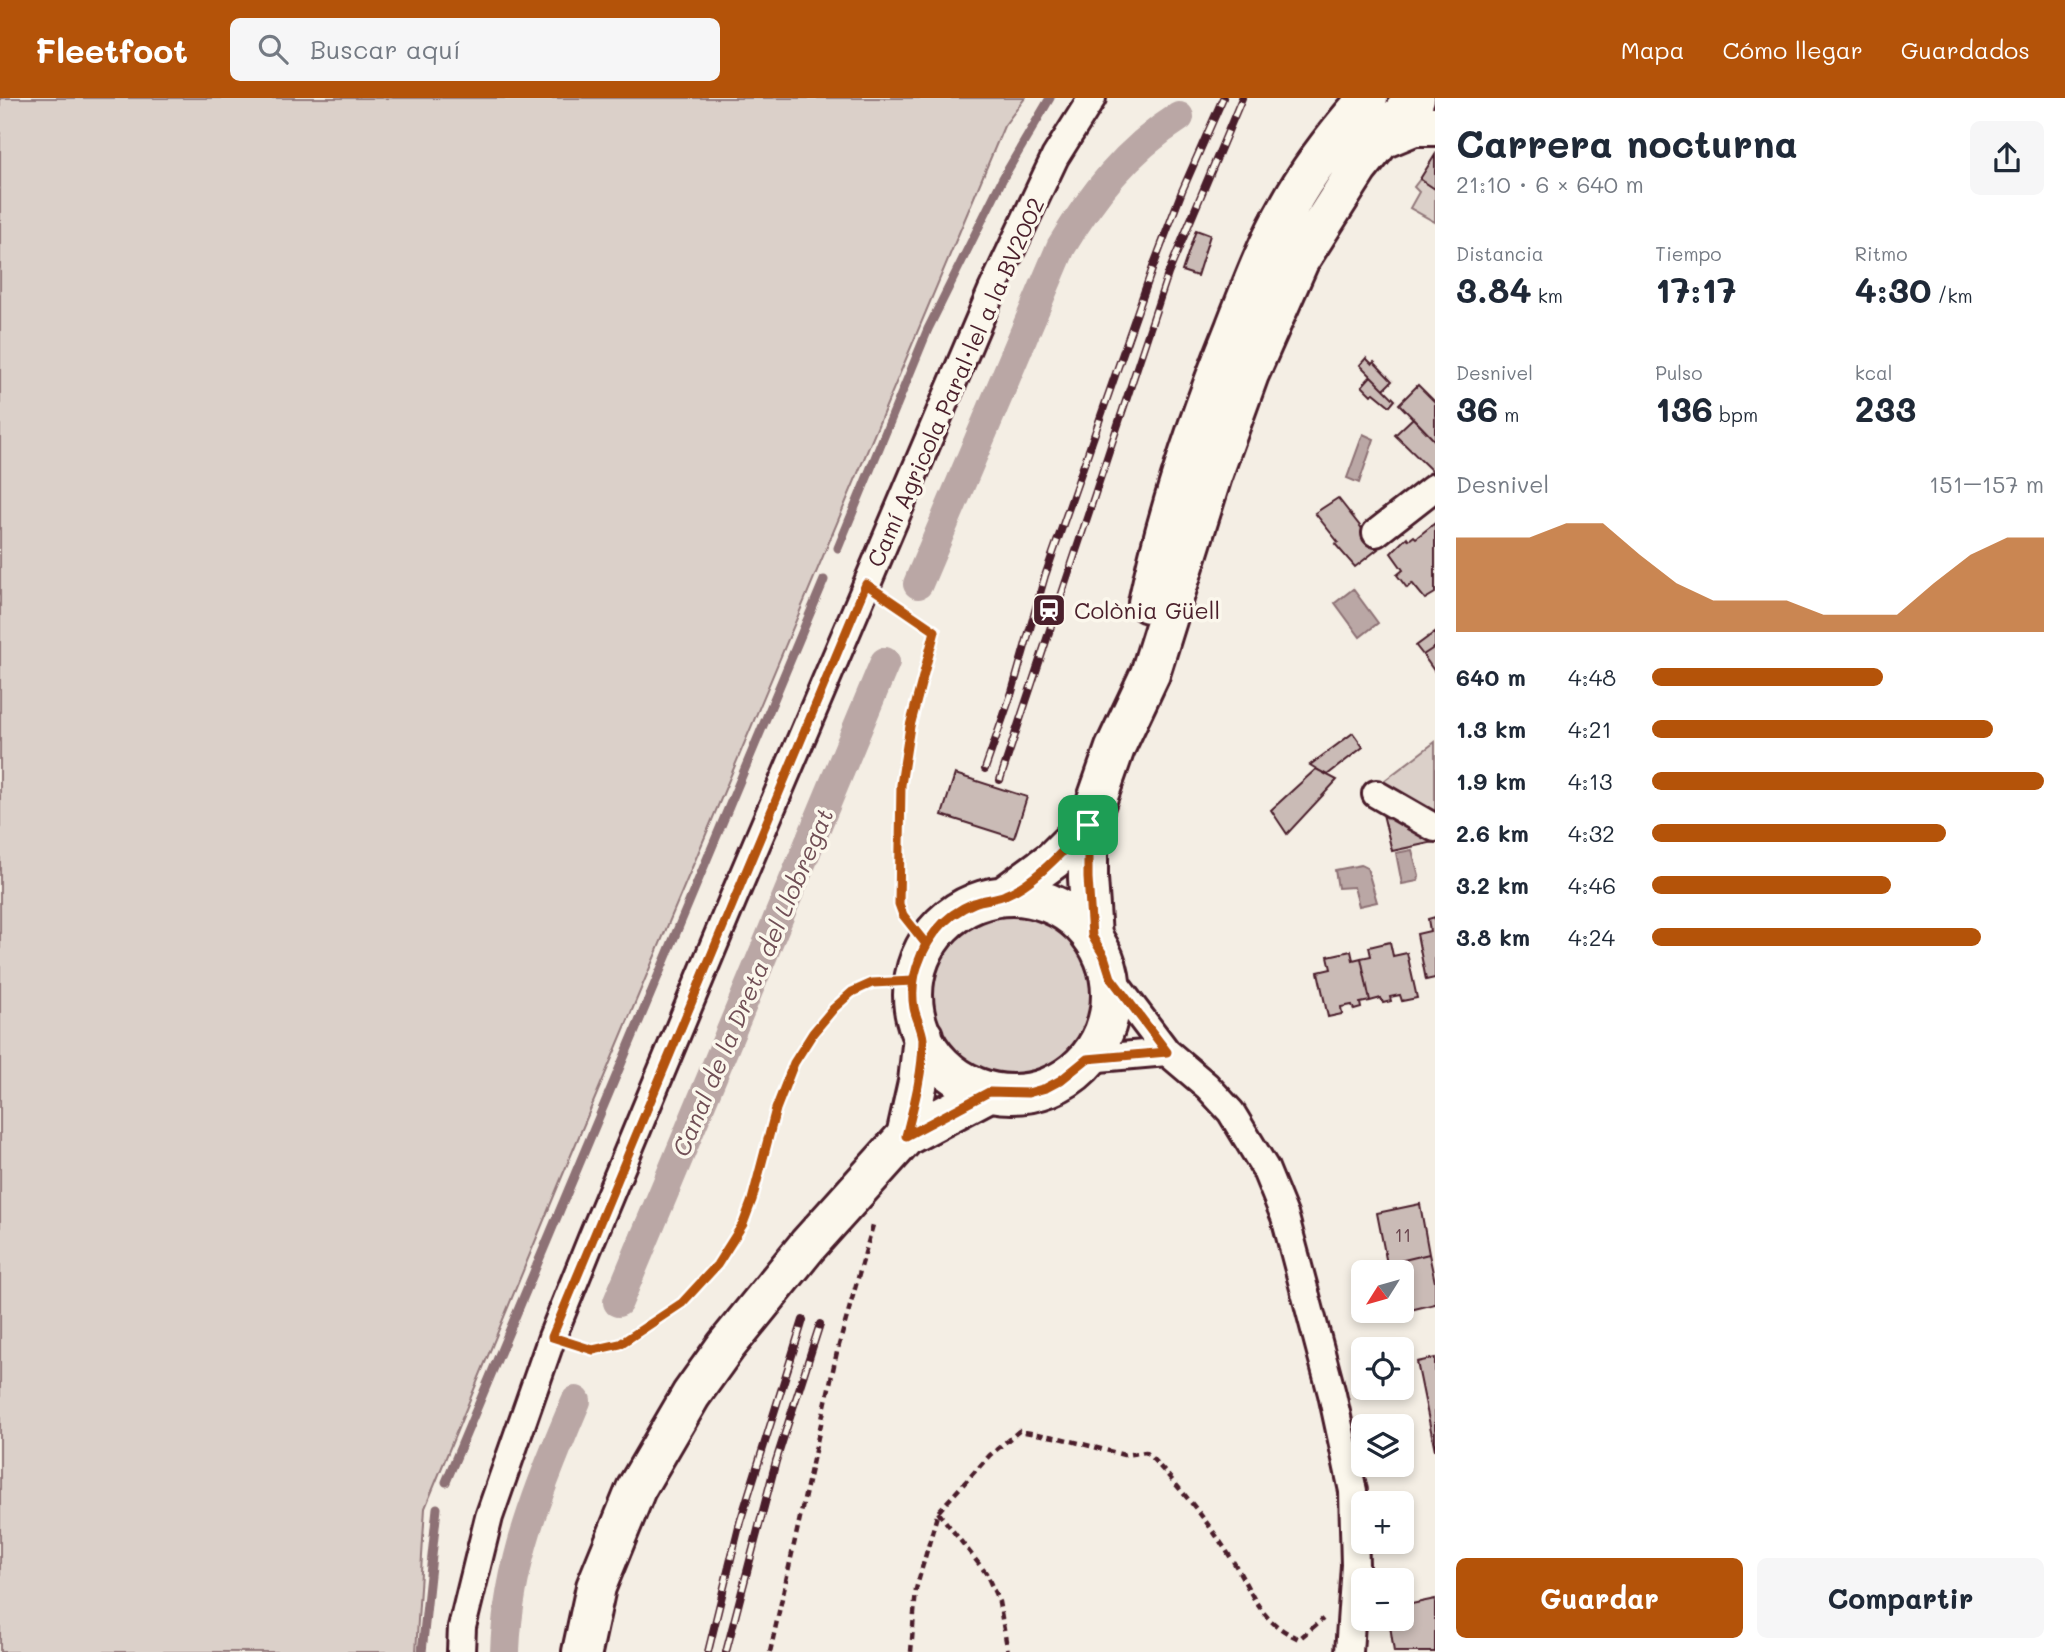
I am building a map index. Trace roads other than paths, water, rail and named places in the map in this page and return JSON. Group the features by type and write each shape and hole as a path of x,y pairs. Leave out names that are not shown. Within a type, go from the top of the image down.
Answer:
{"main road":[{"path":"1115,748 1155,571 1183,468 1214,379 1254,281 1289,206 1345,124 1368,98"},
{"path":"1092,936 1087,867 1088,825 1115,748 1150,674 1212,476 1273,315 1299,261 1336,198 1415,98"},
{"path":"1426,98 1435,115"},
{"path":"1380,140 1414,126 1435,126"},
{"path":"1004,896 1054,860 1088,825"},
{"path":"1004,896 1043,900 1077,920 1092,936 1104,956 1111,978 1112,996 1106,1028 1100,1045 1061,1080 1028,1093 989,1092 952,1074 933,1055 923,1036 914,1006 913,981 926,944 936,930 971,904 1004,896"},
{"path":"906,1136 919,1082 923,1036"},
{"path":"582,1652 596,1587 648,1464 691,1395 726,1346 808,1245 906,1136 989,1092"}],"street":[{"name":"Camí Agricola Paral·lel a la BV2002","path":"461,1652 462,1627 489,1517 552,1337 866,584 992,290 1055,157 1092,98"},
{"path":"1376,533 1435,487"},
{"path":"1377,794 1435,828"},
{"path":"1111,978 1167,1052 1207,1086 1231,1112 1265,1168 1284,1217 1332,1394 1353,1491 1355,1565 1349,1652"},
{"path":"1087,1059 1167,1052"}],"waterway":[{"path":"838,548 928,329 1003,178 1050,98"},
{"name":"Canal de la Dreta del Llobregat","path":"918,584 1061,247 1085,209 1112,175 1143,144 1179,117"},
{"path":"446,1482 824,580"},
{"name":"Canal de la Dreta del Llobregat","path":"618,1302 885,662"},
{"name":"Canal de la Dreta del Llobregat","path":"505,1652 507,1618 520,1554 539,1493 576,1401"},
{"path":"422,1652 437,1508"}],"railway":[{"path":"985,769 1012,692 1045,576 1153,267 1182,191 1223,98"},
{"path":"1000,780 1168,274 1242,98"},
{"path":"708,1652 740,1522 803,1320"},
{"path":"726,1652 776,1461 820,1324"}],"place":[{"name":"Colònia Güell","path":"1049,610"}]}
